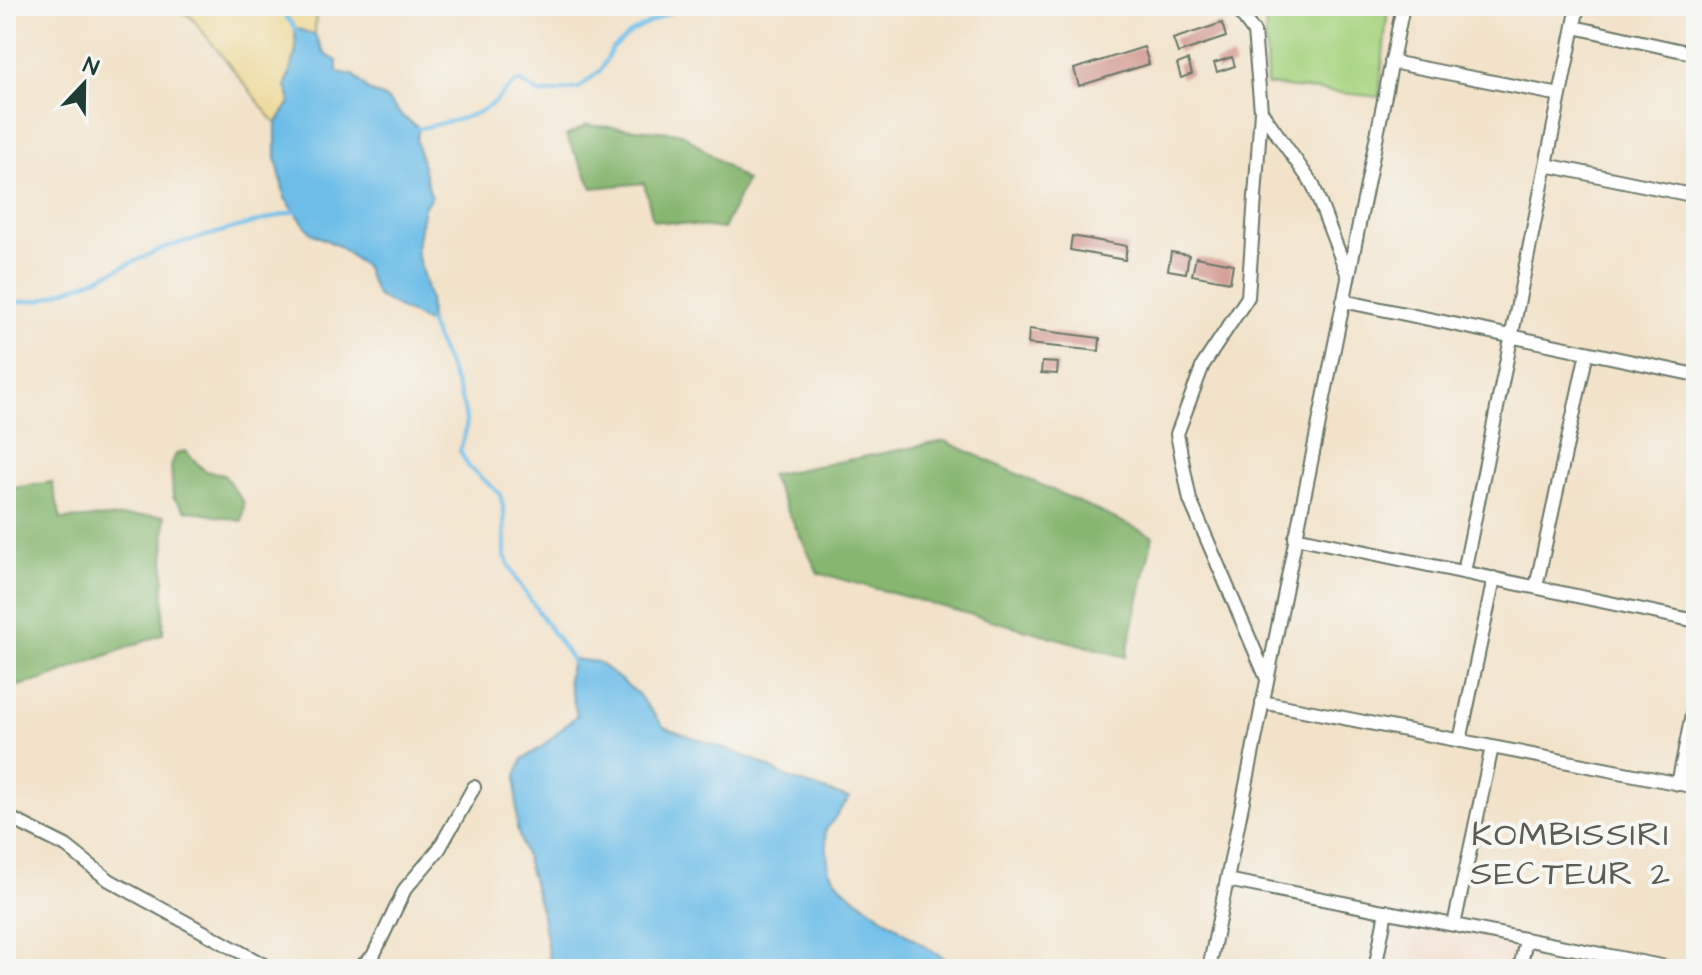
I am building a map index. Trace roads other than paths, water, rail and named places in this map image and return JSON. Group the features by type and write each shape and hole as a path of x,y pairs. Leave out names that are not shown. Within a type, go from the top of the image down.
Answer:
{"street":[{"path":"1235,6 1254,32"},
{"path":"1246,6 1254,32 1261,111 1248,297 1203,365 1177,434 1190,500 1267,679"},
{"path":"1209,969 1403,6"},
{"path":"1464,572 1578,6"},
{"path":"1574,27 1696,54"},
{"path":"1391,62 1560,95"},
{"path":"1261,111 1313,185 1348,276"},
{"path":"1546,165 1696,196"},
{"path":"1343,301 1696,375"},
{"path":"1536,587 1587,352"},
{"path":"1295,537 1696,621"},
{"path":"1460,741 1494,578"},
{"path":"1678,784 1696,695"},
{"path":"1262,702 1696,787"},
{"path":"1454,925 1492,747"},
{"path":"358,969 373,956 405,889 439,849 474,787"},
{"path":"6,816 66,846 109,880 271,969"},
{"path":"1227,880 1676,969"},
{"path":"1375,969 1386,911"},
{"path":"1520,969 1526,939"}],"water":[{"path":"295,28 315,35 325,54 337,61 337,72 354,75 369,91 387,99 402,116 419,128 416,140 431,197 424,207 416,250 429,297 430,324 377,296 365,267 339,246 311,233 285,198 276,157 276,124 291,101 286,86 296,51"},
{"path":"572,659 598,662 637,693 664,727 755,760 788,778 849,798 825,831 829,871 845,890 962,969 551,969 541,910 517,828 516,775 523,759 543,746 577,715 568,680"}],"waterway":[{"path":"275,6 297,31"},
{"path":"414,130 476,113 495,102 519,81 541,94 579,88 601,70 612,49 632,32 682,6"},
{"path":"6,303 41,300 166,247 300,210"},
{"path":"429,321 462,402 466,426 460,451 468,466 500,494 504,511 505,556 516,579 574,663"}],"district":[{"name":"KOMBISSIRI SECTEUR 2","path":"1571,852"}]}
